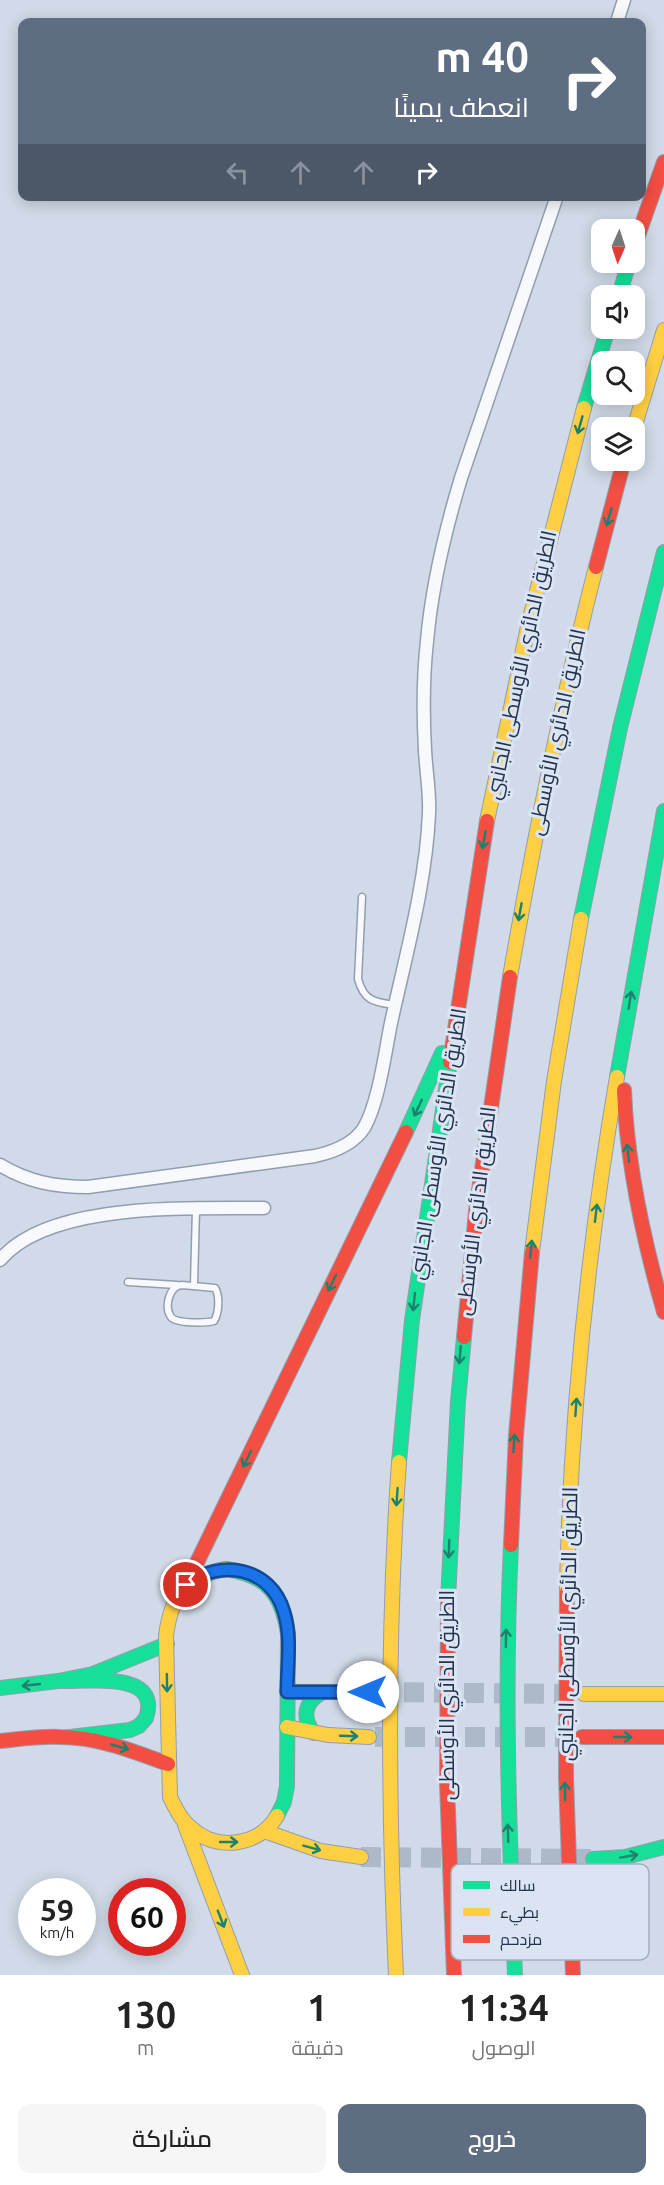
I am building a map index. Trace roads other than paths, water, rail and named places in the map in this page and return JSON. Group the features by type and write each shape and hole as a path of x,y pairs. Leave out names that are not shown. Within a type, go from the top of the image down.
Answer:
{"main road":[{"path":"644,219 664,162"},
{"path":"637,417 664,330"},
{"name":"الطريق الدائري الأوسطى الجانبي","path":"396,1975 391,1860 389,1718 396,1507 415,1296 434,1156 491,800 520,657 555,516 605,339"},
{"name":"الطريق الدائري الأوسطى","path":"451,1905 446,1788 447,1590 454,1439 472,1230 490,1091 540,808 588,596 621,471"},
{"path":"510,1864 506,1650 514,1443 525,1305 550,1099 582,912 615,749 664,552"},
{"name":"الطريق الدائري الأوسطى الجانبي","path":"567,1864 566,1593 579,1376 593,1240 611,1104 664,811"},
{"path":"186,1585 205,1573 226,1569 248,1573 267,1584 281,1602 287,1624 286,1795 279,1815 264,1831 245,1841 224,1843 203,1838 178,1817 170,1797 167,1644 169,1614 173,1603 186,1585 419,1106 457,1015"},
{"path":"624,1036 624,1105 630,1174 644,1241 664,1312"},
{"path":"4,1688 93,1674 125,1663 167,1644"},
{"path":"0,1741 130,1731 137,1728 147,1717 149,1702 141,1689 128,1683 60,1681"},
{"path":"287,1692 368,1692"},
{"path":"314,1733 307,1724 305,1713 309,1702 317,1694 323,1692"},
{"path":"584,1694 664,1694"},
{"path":"287,1727 314,1733 369,1737"},
{"path":"70,1737 98,1741 168,1764"},
{"path":"582,1737 664,1737"},
{"path":"185,1825 242,1975"},
{"path":"264,1831 312,1848 361,1857"},
{"path":"593,1859 625,1857 664,1847"},
{"name":"الطريق الدائري الأوسطى","path":"453,1960 454,1975"},
{"path":"514,1960 515,1975"},
{"name":"الطريق الدائري الأوسطى الجانبي","path":"572,1960 573,1975"}],"street":[{"path":"618,18 624,0"},
{"path":"0,1165 19,1176 41,1183 88,1188 333,1152 350,1143 363,1129 371,1112 395,1005 428,838 429,810 423,721 424,680 428,630 439,562 461,478 555,201"},
{"path":"0,1260 25,1238 63,1223 129,1212 264,1208"},
{"path":"0,1676 4,1688"}],"lane":[{"path":"362,897 358,979 361,989 375,1003 395,1005"},
{"path":"194,1285 196,1209"},
{"path":"128,1282 212,1287 217,1290 217,1315 214,1321 207,1323 177,1321 172,1317 169,1311 170,1294 178,1285"}],"tunnel":[{"path":"374,1692 579,1694"},
{"path":"375,1737 579,1737"},
{"path":"361,1857 593,1859"}]}
